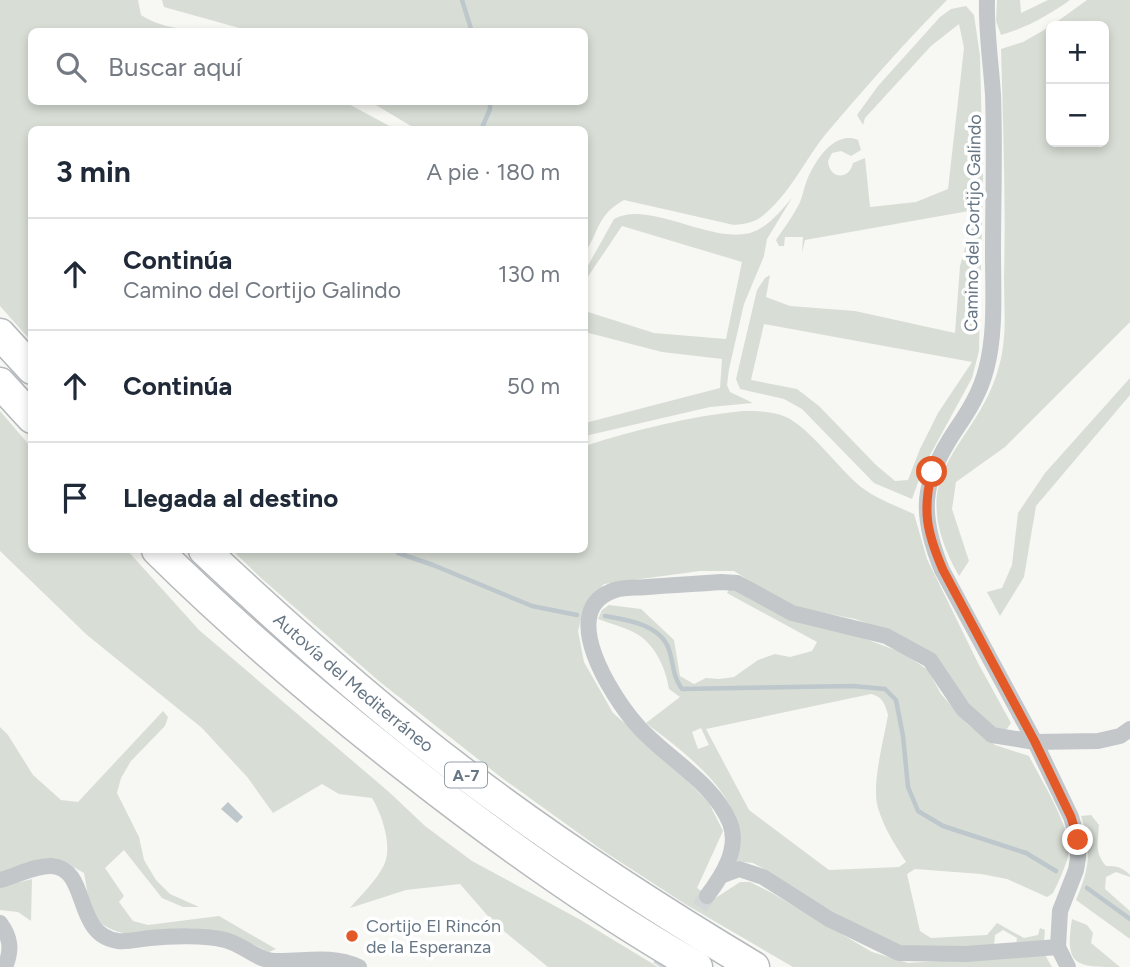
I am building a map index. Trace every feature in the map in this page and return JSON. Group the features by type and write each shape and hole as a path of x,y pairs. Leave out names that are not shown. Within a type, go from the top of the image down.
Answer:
{"highway":[{"path":"0,334 28,365"},
{"path":"0,383 28,414"},
{"name":"Autovía del Mediterráneo","path":"159,553 275,658 451,803 546,873 648,939 697,967"},
{"name":"Autovía del Mediterráneo","path":"207,553 329,663 462,772 602,872 754,967"}],"street":[{"name":"Camino del Cortijo Galindo","path":"987,0 993,108 991,343 986,370 975,401 942,451 932,472 925,507 933,547 943,570 1035,742 1071,817 1078,840 1076,870 1060,911 1058,947"},
{"path":"707,896 723,875 733,847 731,825 719,803 678,760 638,727 594,654 589,636 588,616 600,599 615,590 737,583 792,612 886,636 930,660 962,709 992,734 1035,742 1098,741 1120,736 1130,729"},
{"path":"0,880 38,868 52,866 65,870 73,880 89,923 99,935 118,941 169,936 225,940 271,961 341,959 359,967"},
{"path":"723,875 738,869 763,877 829,919 899,953 965,954 1058,947 1068,967"},
{"path":"0,923 9,938 10,955 5,967"}],"shaded area":[{"path":"0,0 138,0 141,15 156,23 178,28 28,28 28,105 351,105 389,126 28,126 28,338 0,306"},
{"path":"162,0 947,0 840,118 784,194 760,218 734,225 624,200 604,217 588,247 588,126 411,126 376,105 588,105 588,28 239,28 164,7"},
{"path":"997,0 1020,0 1021,13 1048,0 1070,0 1037,20 1001,35 996,21"},
{"path":"1087,0 1130,0 1130,322 1005,447 956,482 952,509 969,561 959,576 942,537 936,506 941,479 951,456 981,409 994,381 1003,347 1005,221 1001,49 1023,42 1046,29 1046,147 1109,147 1109,21 1058,21"},
{"path":"966,6 974,15 980,56 983,177 979,351 972,378 924,466 912,499 874,483 802,409 784,399 740,389 736,379 757,290 770,275 766,297 790,306 855,311 955,333 960,266 967,241 969,211 805,240 802,253 803,237 785,237 784,246 779,246 776,240 798,207 807,180 820,156 841,139 858,140 861,150 851,156 841,151 832,153 828,161 829,167 835,174 844,175 853,163 865,158 870,207 916,202 948,189 964,48 959,24 931,46 865,118 863,125 857,115 878,86 940,17 951,9","holes":["764,324 972,362 938,413 908,480 895,481 819,406 797,389 751,380"]},
{"path":"792,198 767,239 764,256 744,304 729,369 727,385 730,392 753,403 710,407 588,435 588,422 720,388 722,359 662,352 588,333 588,312 654,333 726,339 742,262 622,226 588,277 588,266 614,219 630,214 648,215 707,231 745,234 761,228"},
{"path":"1130,378 1130,395 1036,506 1024,577 1000,616 987,592 1002,588 1012,565 1018,513 1045,473"},
{"path":"0,411 28,444 28,553 130,553 199,630 425,826 472,861 579,919 658,967 548,967 494,923 460,884 406,890 350,908 377,877 386,858 385,831 372,798 339,794 322,784 273,813 248,778 202,728 87,635 0,551"},
{"path":"759,411 786,417 815,439 861,487 914,514 927,559 1011,723 1007,729 1001,730 990,725 977,714 947,675 899,635 855,619 789,606 734,571 700,571 604,584 585,604 578,631 584,662 613,713 664,757 709,803 723,831 697,888 714,899 740,882 750,882 872,952 908,963 1045,955 1052,967 793,967 685,904 602,850 502,778 380,682 235,553 588,553 588,445 623,434 703,416"},
{"path":"730,588 903,653 928,670 941,694 967,724 995,745 1029,756 1061,817 1069,842 1066,863 1053,893 1047,897 1007,879 981,874 915,869 907,874 920,931 931,938 987,935 997,923 1024,938 1038,935 1040,928 1045,930 1044,941 1016,945 1017,938 1003,930 995,935 994,946 945,949 896,946 786,887 753,863 735,861 737,828 725,797 701,769 646,723 680,697 669,689 660,660 640,636 598,619 602,610 609,605 641,609 674,640 680,676 694,684 706,678 734,677 758,660 775,654 790,657 812,651 817,642 727,593","holes":["871,694 883,702 888,715 877,775 878,808 906,862 899,867 829,870 749,810 706,729","701,728 709,745 698,749 692,732"]},
{"path":"163,711 168,717 165,726 131,761 121,778 117,793 139,837 144,860 156,880 170,894 199,907 183,907 162,898 124,850 105,868 124,896 119,902 133,921 148,925 219,916 276,949 269,952 252,944 233,940 151,937 114,930 97,919 89,900 84,873 65,862 0,873 0,727 33,775 61,800 78,802"},
{"path":"228,802 243,817 237,823 221,809"},
{"path":"1091,815 1099,825 1098,847 1102,861 1106,866 1119,867 1130,875 1116,872 1106,877 1105,889 1130,911 1130,939 1076,900 1088,858 1087,839 1081,816"},
{"path":"32,879 31,921 18,912 0,910 0,887"},
{"path":"1072,919 1087,925 1093,933 1091,943 1120,967 1093,966 1077,961 1070,947"}],"waterway":[{"path":"462,0 471,28"},
{"path":"483,126 490,105"},
{"path":"398,553 532,606 577,615"},
{"path":"605,616 641,624 657,633 668,647 676,679 682,689 853,686 885,689 896,700 908,787 918,811 943,826 1026,853 1056,871"},
{"path":"1087,888 1130,919"}],"tunnel":[{"path":"660,967 707,896"}],"place":[{"name":"Cortijo El Rincón de la Esperanza","path":"352,936"}],"route":[{"path":"932,472 925,507 933,547 1035,742 1071,817 1078,840"}]}
